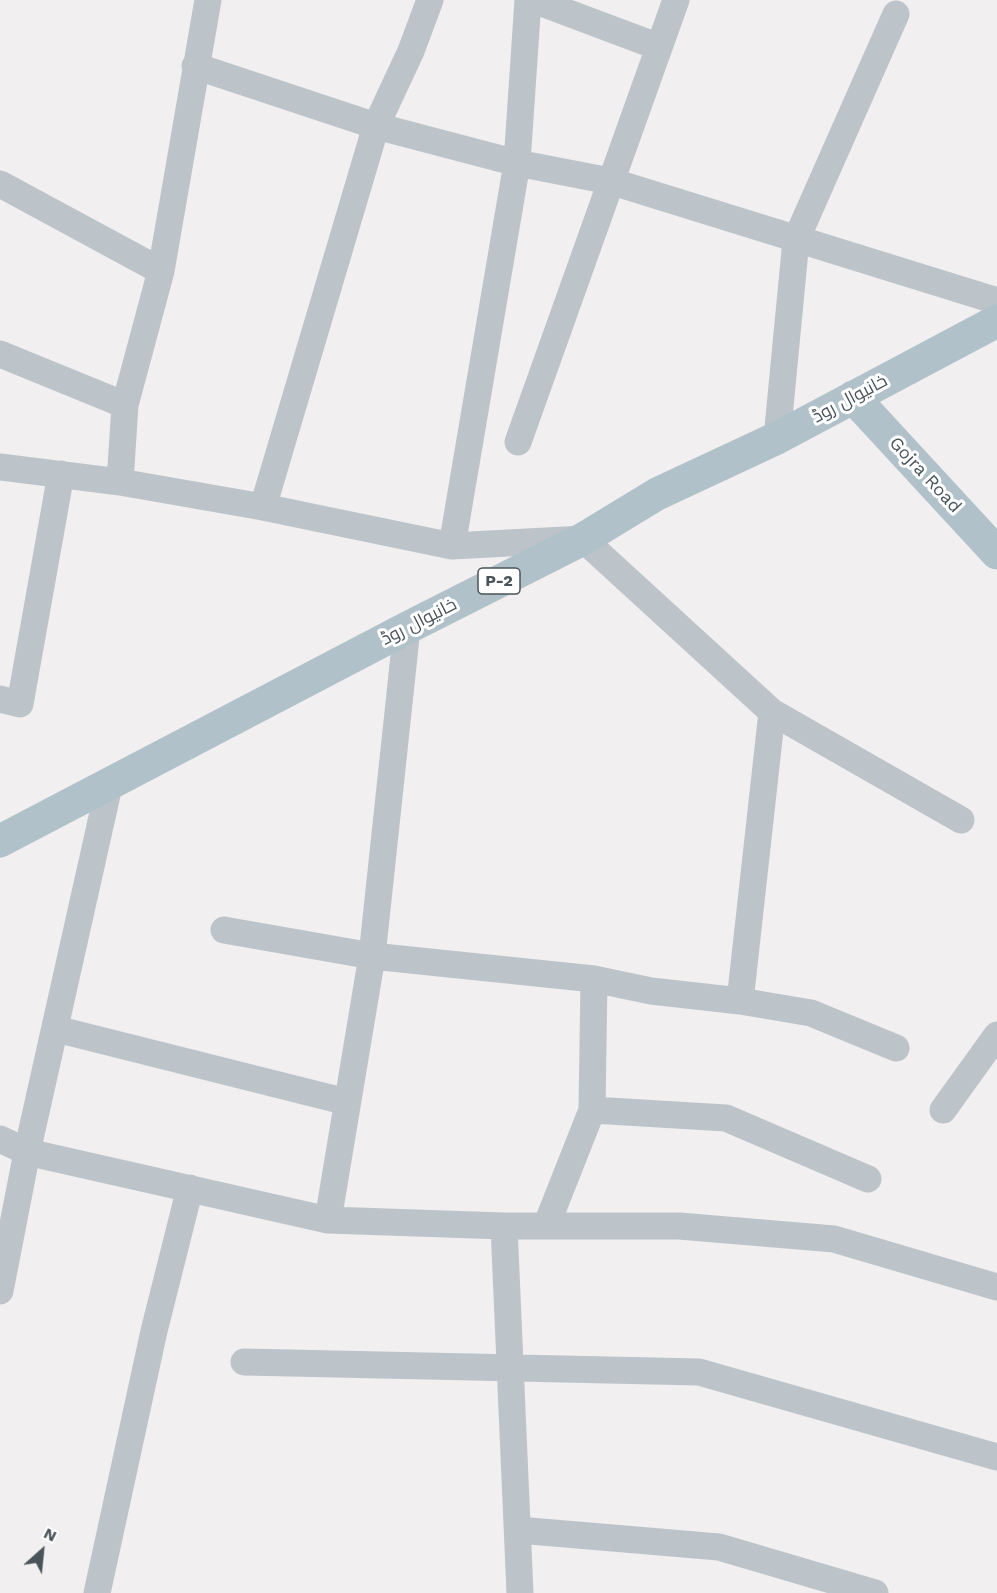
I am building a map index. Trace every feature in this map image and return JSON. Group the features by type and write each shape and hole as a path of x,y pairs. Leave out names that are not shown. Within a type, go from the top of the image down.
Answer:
{"main road":[{"name":"خانیوال روڈ","path":"0,841 109,786 406,628 583,539 657,494 777,438 997,321"},
{"name":"Gojra Road","path":"853,397 997,553"}],"street":[{"path":"120,482 125,405 161,271 208,0"},
{"path":"262,507 376,126 411,51 430,0"},
{"path":"452,546 517,163 528,0"},
{"path":"534,0 659,47"},
{"path":"518,442 676,0"},
{"path":"777,438 796,240 896,14"},
{"path":"195,66 376,126 517,163 610,182 997,301"},
{"path":"0,184 161,271"},
{"path":"0,354 125,405"},
{"path":"0,466 120,482 262,507 452,546 583,539 772,712 961,820"},
{"path":"0,699 20,704 61,474"},
{"path":"328,1220 372,956 406,628"},
{"path":"740,1001 772,712"},
{"path":"0,1291 27,1152 109,786"},
{"path":"224,930 372,956 594,979 651,991 740,1001 810,1013 896,1048"},
{"path":"547,1224 592,1110 594,979"},
{"path":"56,1029 347,1102"},
{"path":"943,1110 997,1035"},
{"path":"592,1110 726,1118 868,1179"},
{"path":"0,1139 27,1152 328,1220 504,1226 547,1224 679,1226 834,1239 997,1287"},
{"path":"97,1593 154,1332 190,1188"},
{"path":"504,1226 520,1593"},
{"path":"244,1362 699,1372 997,1457"},
{"path":"518,1530 719,1547 875,1593"}]}
